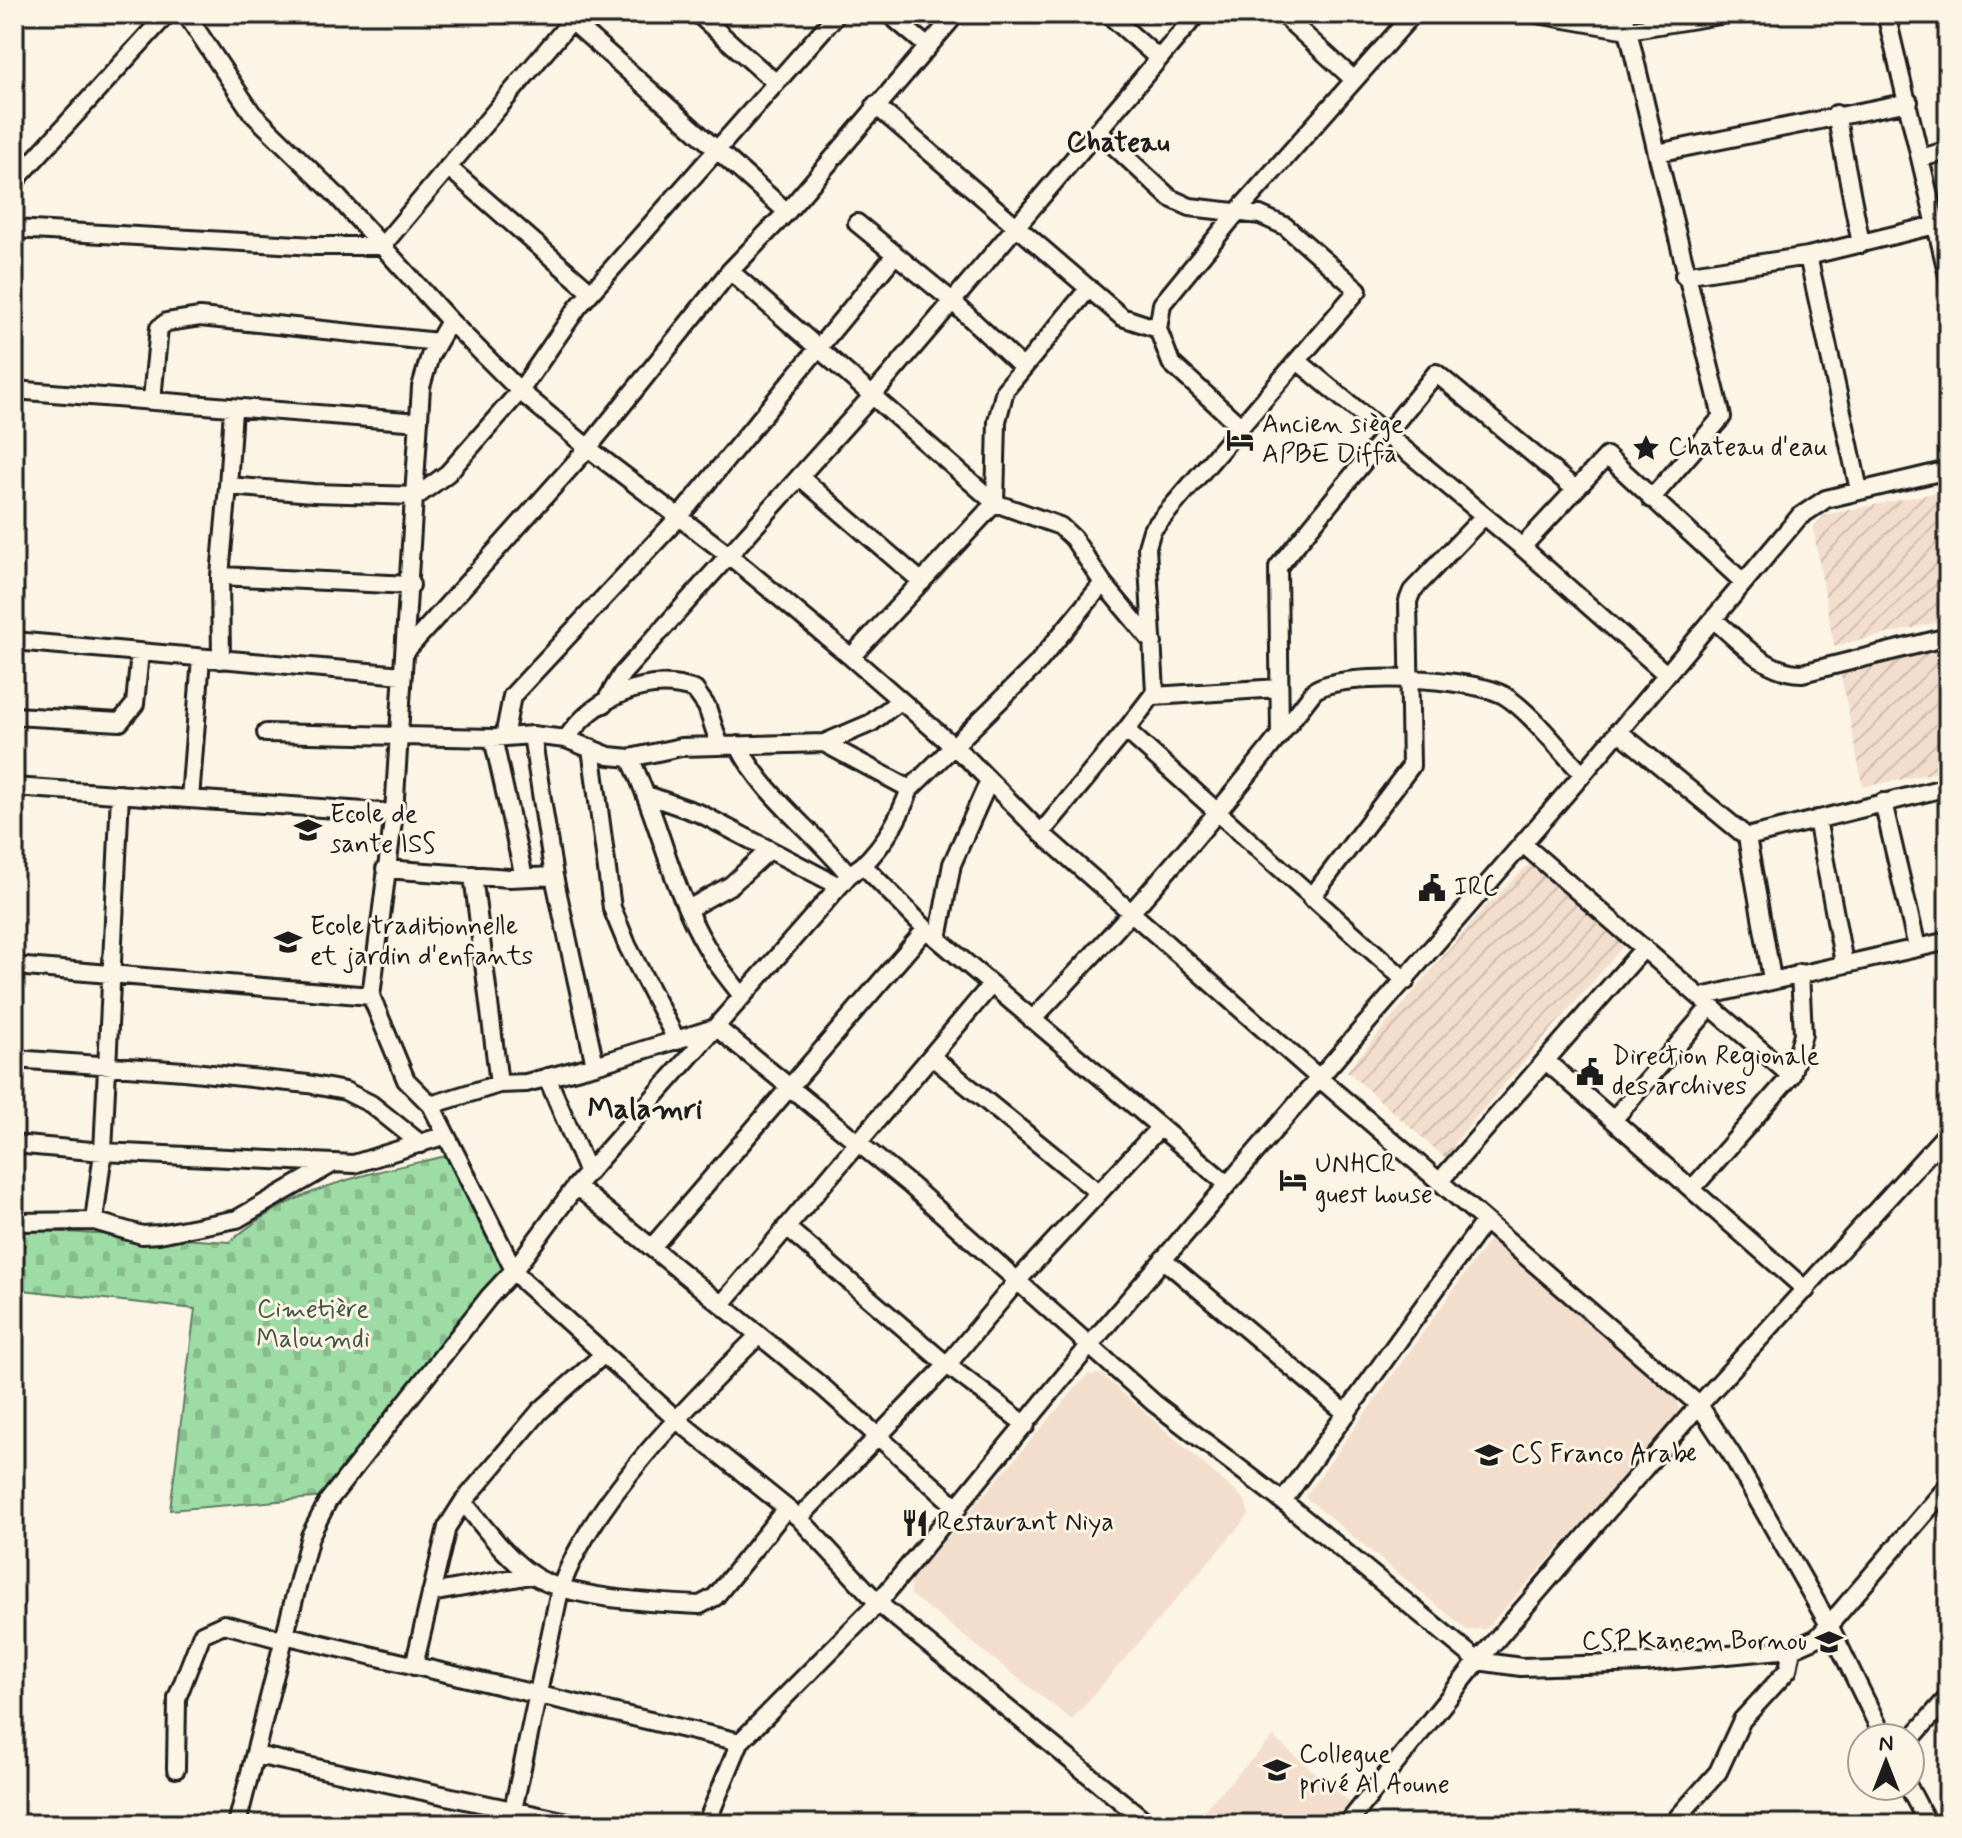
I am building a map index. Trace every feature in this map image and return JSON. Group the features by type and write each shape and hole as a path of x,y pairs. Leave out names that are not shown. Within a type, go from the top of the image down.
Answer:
{"street":[{"path":"14,182 167,14"},
{"path":"186,14 252,113 297,155 450,321 520,391 588,448 730,556 851,657 989,781 1041,833 1484,1222 1547,1271 1699,1405 1732,1455 1829,1625 1876,1722"},
{"path":"698,14 776,83"},
{"path":"228,486 417,496 448,473 520,391 591,292 837,14"},
{"path":"889,14 928,47"},
{"path":"406,651 588,448 730,271 787,212 875,105 956,14"},
{"path":"1108,14 1158,58"},
{"path":"604,704 622,674 872,396 1197,14"},
{"path":"1282,14 1352,78"},
{"path":"1239,425 1171,363 1158,329 1162,304 1352,78 1413,14"},
{"path":"1537,14 1626,22 1726,14"},
{"path":"1886,14 1922,158 1943,223 1948,276"},
{"path":"382,246 570,16 716,152 787,212"},
{"path":"1626,22 1684,275 1722,417 1651,499"},
{"path":"1657,153 1836,114 1909,102"},
{"path":"875,105 1122,317 1158,329"},
{"path":"1836,114 1861,244"},
{"path":"1041,833 1154,696 1148,538 1169,506 1299,362 1358,290 1285,226 1260,215 1178,203 1098,131"},
{"path":"1922,158 1948,150"},
{"path":"448,167 591,292"},
{"path":"857,223 951,300 1023,368"},
{"path":"1684,275 1808,256 1943,223"},
{"path":"14,229 315,246 382,246"},
{"path":"524,877 498,737 512,696 679,517 895,255"},
{"path":"1808,256 1859,490"},
{"path":"730,271 995,503 1060,526 1073,538 1103,583 1153,643"},
{"path":"851,657 995,503 999,411 1005,390 1089,288"},
{"path":"152,399 159,328 179,318 200,317 438,342"},
{"path":"450,321 438,342 421,387 417,496 394,813 371,996 406,1080 431,1105 514,1270 677,1420 792,1513 878,1603 1149,1824"},
{"path":"1299,362 1522,547 1666,674"},
{"path":"1280,735 1278,567 1384,433 1436,373 1575,489"},
{"path":"14,390 419,422"},
{"path":"221,660 220,576 233,409"},
{"path":"1522,547 1607,456 1742,581"},
{"path":"706,1824 740,1742 878,1603 1089,1346 1583,774 1742,581 1812,505 1859,490 1948,470"},
{"path":"800,477 922,582"},
{"path":"1311,898 1411,766 1407,611 1412,591 1484,516"},
{"path":"220,576 411,585"},
{"path":"237,1824 310,1536 328,1501 489,1297 514,1270 576,1186 850,876 882,846 900,815 910,789 1036,665 1103,583"},
{"path":"1713,619 1766,664 1784,673 1802,673 1948,637"},
{"path":"14,641 403,675"},
{"path":"14,716 120,722 135,704 140,652"},
{"path":"190,799 201,658"},
{"path":"1032,1020 1133,914 1217,816 1314,691 1328,682 1410,678 1490,690 1508,698 1583,774"},
{"path":"566,739 579,720 604,704 642,686 664,683 695,690 707,707 720,746"},
{"path":"1154,696 1279,688"},
{"path":"266,733 399,737 532,735 566,739 630,758 653,751 824,743 871,723 898,702"},
{"path":"1126,730 1217,816 1406,981"},
{"path":"1618,731 1747,837 1772,979"},
{"path":"532,735 554,876 595,1065"},
{"path":"824,743 910,789"},
{"path":"738,745 751,771 826,847 850,876 932,934 1227,1184"},
{"path":"591,748 612,908 628,947 677,1041"},
{"path":"630,758 647,795 663,848 688,909 706,946 742,996"},
{"path":"652,1247 932,934 952,864 989,781"},
{"path":"14,787 394,813"},
{"path":"1747,837 1948,787"},
{"path":"94,1221 103,1152 114,972 120,794"},
{"path":"647,795 701,814 767,852 850,876"},
{"path":"1883,802 1917,947"},
{"path":"1817,819 1844,963"},
{"path":"1523,844 1791,1076"},
{"path":"688,909 731,885 767,852"},
{"path":"385,869 554,876"},
{"path":"473,875 499,1084"},
{"path":"1613,1120 1706,1002 1772,979 1948,941"},
{"path":"1439,1182 1644,948"},
{"path":"14,966 371,996"},
{"path":"1692,1189 1791,1076 1803,1034 1800,973"},
{"path":"722,1304 991,985"},
{"path":"431,1105 499,1084 547,1077 595,1065 717,1028"},
{"path":"717,1028 857,1142 1018,1280 1154,1403 1283,1501 1478,1661 1521,1667 1629,1664 1792,1649 1817,1638 1948,1486"},
{"path":"931,1056 1099,1193"},
{"path":"14,1059 308,1084 345,1091 371,1104 421,1144"},
{"path":"1546,1061 1806,1290"},
{"path":"547,1077 588,1173"},
{"path":"463,1502 509,1556 531,1575 560,1590 706,1604 792,1513 947,1365 1018,1280 1159,1128"},
{"path":"1347,1824 1478,1661 1699,1405 1948,1132"},
{"path":"14,1144 103,1152 335,1163 380,1158 446,1135"},
{"path":"14,1222 94,1221 142,1235 237,1219 335,1163"},
{"path":"576,1186 877,1434 958,1508"},
{"path":"1283,1501 1484,1222"},
{"path":"786,1227 947,1365 1026,1425"},
{"path":"1163,1259 1347,1414"},
{"path":"512,1816 560,1590 571,1556 588,1528 677,1420 759,1335"},
{"path":"414,1666 447,1527 463,1502 540,1411 604,1354"},
{"path":"431,1593 531,1575"},
{"path":"176,1769 177,1698 202,1634 224,1624 538,1692 740,1742"},
{"path":"1672,1824 1718,1772 1742,1720 1788,1670 1792,1649"},
{"path":"1926,1722 1948,1697"},
{"path":"256,1755 512,1816 577,1824"},
{"path":"1916,1802 1928,1824"}],"shaded area":[{"path":"1948,490 1948,620 1834,646 1813,528 1825,515"},
{"path":"1948,642 1948,770 1863,787 1839,666"},
{"path":"1529,864 1625,944 1455,1142 1447,1160 1347,1071 1483,909"},
{"name":"CS Franco Arabe","path":"1493,1235 1676,1397 1680,1414 1486,1629 1467,1630 1305,1497"},
{"path":"1101,1374 1245,1500 1249,1515 1072,1720 911,1595 910,1581 1087,1375"},
{"name":"Collegue privé Al Aoune","path":"1273,1737 1350,1802 1331,1824 1191,1823"}],"green space":[{"name":"Cimetière Maloumdi","path":"460,1153 509,1268 325,1497 170,1510 195,1309 14,1289 14,1229 230,1242 255,1222 309,1193 368,1174"}],"place":[{"name":"Ancien siège APBE Diffa","path":"1240,440"},
{"name":"Chateau d'eau","path":"1646,448"},
{"name":"Ecole de sante ISS","path":"308,830"},
{"name":"IRC","path":"1432,888"},
{"name":"Ecole traditionnelle et jardin d'enfants","path":"288,942"},
{"name":"Direction Regionale des archives","path":"1590,1072"},
{"name":"UNHCR guest house","path":"1293,1180"},
{"name":"CS Franco Arabe","path":"1489,1455"},
{"name":"Restaurant Niya","path":"915,1523"},
{"name":"CSP Kanem Bornou","path":"1829,1642"},
{"name":"Collegue privé Al Aoune","path":"1277,1770"}],"district":[{"name":"Chateau","path":"1118,143"},
{"name":"Malamri","path":"645,1109"}]}
